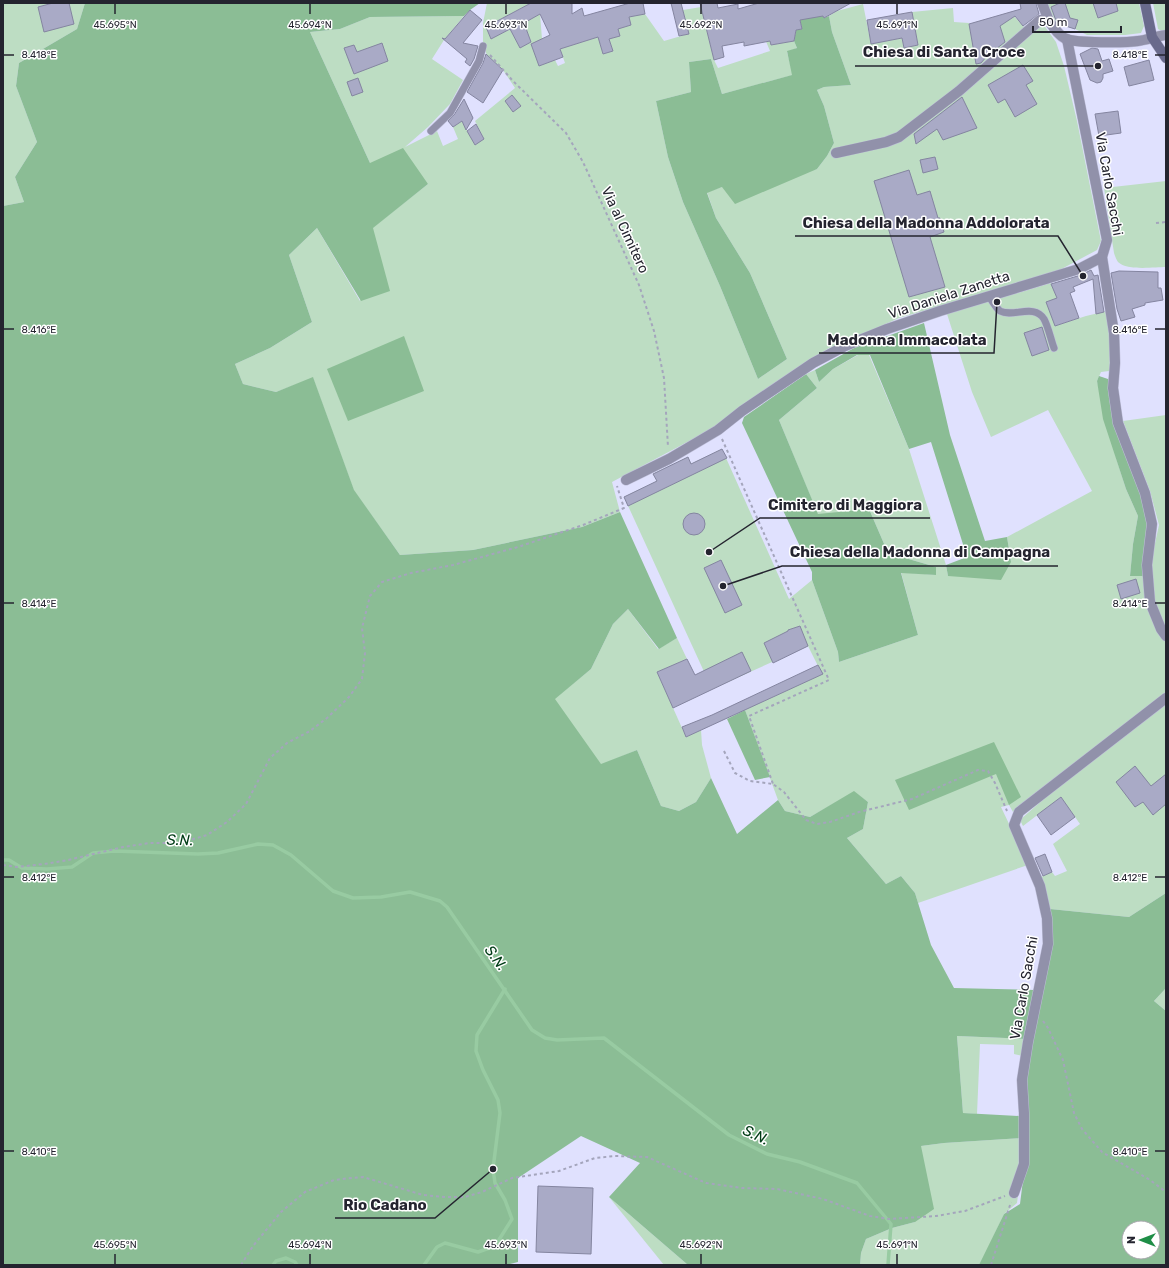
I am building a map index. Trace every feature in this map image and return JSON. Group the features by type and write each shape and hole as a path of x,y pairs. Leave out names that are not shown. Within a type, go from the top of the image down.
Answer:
{"street":[{"path":"1042,3 1049,21 1057,32 1067,39 1081,42 1139,41 1166,35"},
{"path":"1145,3 1152,37 1166,58"},
{"path":"836,153 886,142 899,137 959,91 1040,20 1049,21"},
{"name":"Via Carlo Sacchi","path":"1067,39 1107,240 1102,257 1114,333 1115,363 1113,388 1118,423 1145,493 1152,524 1147,566 1150,602 1161,629 1166,636"},
{"name":"Via Daniela Zanetta","path":"626,480 669,459 718,430 742,411 813,363 845,346 888,329 989,296 1079,269 1102,257"},
{"path":"1014,825 1018,812 1166,698"},
{"name":"Via Carlo Sacchi","path":"1014,825 1040,886 1047,918 1048,944 1022,1080 1024,1113 1024,1164 1014,1193"}],"lane":[{"path":"431,131 450,113 479,62 483,46"},
{"path":"989,296 999,310 1009,314 1023,311 1035,312 1043,318 1054,348"}],"path":[{"name":"Via al Cimitero","path":"483,46 513,80 566,133 582,162 639,285 654,330 664,378 669,459"},
{"path":"1156,223 1166,222"},
{"path":"718,430 829,680 749,716 773,784"},
{"path":"3,865 17,867 44,864 130,846 150,843 180,843 207,835 227,822 246,804 270,758 287,743 310,731 328,718 349,698 362,679 365,653 362,628 370,596 382,582 411,573 453,565 518,547 582,525 624,508 617,486 626,480"},
{"path":"724,751 735,773 750,781 773,784 784,792 806,820 817,824 830,822 859,812 912,799 978,770 988,771 1014,825"},
{"path":"1034,1014 1041,1019 1048,1028 1063,1060 1074,1113 1082,1129 1102,1152 1150,1180 1166,1192"},
{"path":"240,1265 280,1212 305,1192 334,1180 351,1178 363,1177 423,1195 465,1197 482,1192 512,1178 559,1171 595,1158 615,1156 647,1157 706,1183 742,1188 777,1189 823,1198 870,1216 889,1219 936,1216 965,1211 1014,1193"},
{"path":"990,1265 1014,1193"}],"green space":[{"path":"3,3 85,3 77,29 19,63 16,86 37,142 15,177 24,202 3,206"},
{"path":"85,3 480,3 464,16 370,17 340,29 310,32 370,163 403,148 428,184 373,228 390,291 361,301 317,228 289,255 312,322 270,348 235,364 243,384 276,392 313,377 354,490 400,555 473,550 582,527 620,512 677,638 659,649 628,609 613,624 591,669 555,699 601,764 637,750 661,806 679,811 696,802 711,778 737,834 778,800 785,811 810,817 854,791 868,802 863,829 847,838 886,884 901,876 915,893 931,945 954,988 1035,990 1027,1039 957,1036 963,1113 1020,1116 1022,1138 921,1146 934,1209 915,1222 892,1228 866,1239 861,1253 860,1265 688,1265 609,1197 640,1163 581,1136 518,1178 518,1262 506,1265 3,1265 3,206 24,202 15,177 37,142 16,86 19,63 77,29"},
{"path":"487,3 531,3 486,27 491,39 510,29 520,48 531,42 524,23 540,14 542,39 533,48 539,66 555,60 558,66 565,63 560,49 598,37 603,54 613,51 609,39 620,36 618,29 631,25 629,17 645,14 664,41 688,34 683,10 701,7 714,60 718,68 770,51 765,39 769,36 771,45 794,41 797,48 787,52 793,75 722,94 711,59 689,62 691,92 656,101 668,157 683,202 720,286 758,379 787,359 750,273 716,218 707,192 722,187 817,169 827,156 834,143 824,106 817,90 824,87 851,85 832,32 829,16 837,11 863,4 871,44 902,38 904,48 918,45 912,12 953,8 954,22 969,23 971,34 1005,14 1009,20 1014,16 1024,27 1040,15 1043,24 1056,42 1064,66 1077,121 1101,241 1097,250 1054,273 899,318 851,340 829,348 739,408 710,430 612,482 620,512 582,527 473,550 400,555 354,491 313,378 276,392 243,384 235,364 270,348 312,322 289,255 317,228 360,301 372,228 428,184 370,163 310,32 340,29 370,17 464,16 444,40 432,59 463,80 450,104 428,127 405,147 437,131 443,146 458,139 453,127 462,121 475,145 483,137 475,121 515,88 503,70 487,55 483,46 483,23"},
{"path":"1047,3 1139,3 1144,26 1141,33 1125,35 1087,35 1075,29 1056,23"},
{"path":"1153,3 1166,3 1166,33 1158,29"},
{"path":"820,11 824,18 829,16 832,32 851,85 824,87 817,90 824,106 834,143 827,156 817,169 735,204 722,187 707,193 716,218 750,273 787,359 758,379 720,286 683,202 668,157 656,101 691,92 689,62 711,59 722,94 792,75 787,51 797,48 794,41 796,30 802,29 800,20"},
{"path":"1166,181 1166,267 1134,268 1122,265 1116,259 1114,253 1104,188"},
{"path":"1051,283 1057,298 1047,302 1055,326 1107,311 1113,361 1109,371 1101,372 1097,381 1117,461 1126,489 1138,516 1133,544 1130,576 1143,576 1158,630 1166,643 1166,692 1013,812 1009,805 1001,807 1029,866 1025,866 918,903 915,893 901,876 886,884 847,838 863,829 868,802 854,792 810,817 785,811 778,800 745,710 822,674 808,646 712,689 624,497 657,481 653,474 688,457 691,464 722,449 789,599 812,580 838,652 839,662 918,635 901,572 936,575 936,567 888,553 869,509 818,515 779,420 817,388 806,374 815,370 819,382 833,369 858,355 869,355 909,449 946,565 948,576 1011,562 1007,537 1092,491 1048,410 991,437 972,392 947,314"},
{"path":"924,323 950,435 985,541 1007,537 1011,562 1001,580 948,576 946,565 967,557 931,442 909,449 870,355 857,355 833,369 819,382 815,370 854,348"},
{"path":"404,336 424,391 348,421 327,369"},
{"path":"806,374 817,388 779,420 818,514 869,509 888,553 936,567 936,575 901,573 918,635 839,662 838,652 812,580 812,572 742,423 744,417"},
{"path":"1099,376 1108,379 1110,403 1142,493 1150,527 1143,576 1130,576 1133,544 1138,516 1126,489 1103,419 1097,381"},
{"path":"1166,415 1166,630 1155,601 1150,566 1159,525 1150,491 1123,421"},
{"path":"628,609 658,649 677,638 687,659 657,672 686,737 701,730 702,745 711,778 696,802 679,811 661,806 637,750 601,765 554,699 591,669 613,624"},
{"path":"1166,702 1166,893 1129,917 1050,909 1041,877 1052,872 1055,876 1067,871 1053,844 1080,824 1061,797 1023,826 1020,820 1055,789"},
{"path":"745,710 770,777 755,780 727,719"},
{"path":"994,742 1021,797 1009,805 996,774 909,810 895,780"},
{"path":"1166,893 1166,988 1154,1001 1166,1011 1166,1265 979,1265 1004,1214 1020,1204 1025,1164 1025,1081 1049,943 1050,909 1129,917"},
{"path":"1166,988 1166,1011 1154,1001"},
{"path":"957,1036 1027,1039 1023,1056 1014,1054 1014,1045 980,1044 977,1114 963,1113"},
{"path":"1022,1138 1022,1165 1017,1203 1004,1214 980,1265 860,1265 861,1253 866,1239 892,1228 915,1222 921,1146"},
{"path":"609,1197 688,1265 664,1265"}],"building":[{"path":"53,3 69,3 74,24 44,32 38,7"},
{"path":"531,3 572,3 572,14 582,8 584,16 630,3 643,3 645,14 629,17 631,25 618,29 620,36 609,39 613,51 603,54 598,37 560,49 563,57 539,66 531,44 550,35 540,14 524,23 531,42 520,48 510,29 491,39 486,27"},
{"path":"671,3 681,3 689,34 679,36"},
{"path":"700,3 717,3 718,8 738,4 738,9 759,3 851,3 824,18 823,16 800,20 802,29 796,30 794,41 771,45 770,41 744,46 744,42 722,46 724,57 714,60"},
{"path":"1020,3 1036,3 1039,14 1023,26 1015,16 1000,26 1005,42 987,56 981,63 976,64 969,24 1021,9"},
{"path":"1060,3 1065,3 1070,18 1078,20 1075,29 1059,24 1055,18 1051,7"},
{"path":"1093,3 1116,3 1118,11 1098,18"},
{"path":"470,10 482,20 463,43 478,46 470,66 465,62 467,59 442,38 445,39"},
{"path":"912,12 918,45 904,48 902,38 871,44 867,20"},
{"path":"382,43 388,61 354,74 344,48 354,45 357,52"},
{"path":"1092,48 1098,49 1102,61 1109,59 1113,71 1103,74 1101,82 1097,83 1090,80 1080,54"},
{"path":"486,54 503,70 483,103 467,92 483,63"},
{"path":"1149,60 1154,80 1129,86 1124,67"},
{"path":"1023,65 1033,81 1026,85 1037,104 1015,117 1005,99 998,103 988,85"},
{"path":"358,78 363,92 352,96 347,82"},
{"path":"512,95 521,106 513,112 505,101"},
{"path":"962,97 977,128 943,140 937,129 916,144 914,134"},
{"path":"464,99 473,118 466,130 462,121 453,127 448,121 454,115"},
{"path":"1118,111 1121,133 1099,136 1095,114"},
{"path":"476,124 484,139 475,145 467,131"},
{"path":"935,157 938,169 923,173 920,160"},
{"path":"909,170 917,195 930,191 938,218 940,218 944,232 930,237 945,287 909,297 874,181"},
{"path":"1091,270 1094,276 1098,275 1104,312 1096,314 1093,279 1073,287 1075,291 1070,293 1079,318 1055,326 1046,302 1057,298 1051,284 1081,275"},
{"path":"1119,271 1158,272 1158,288 1161,288 1163,300 1145,303 1145,305 1132,309 1135,317 1121,321 1117,309 1111,273"},
{"path":"1042,327 1049,350 1032,356 1024,333"},
{"path":"722,449 727,458 628,506 624,497 657,481 653,474 688,457 691,464"},
{"path":"694,513 702,516 705,524 702,532 694,535 686,532 683,524 686,516"},
{"path":"721,560 742,605 725,613 704,568"},
{"path":"1136,579 1140,593 1121,599 1117,585"},
{"path":"800,626 808,646 773,663 764,643 788,630"},
{"path":"742,652 751,671 673,708 657,672 687,659 695,675"},
{"path":"818,665 823,674 686,737 682,727 712,715"},
{"path":"1135,766 1151,786 1166,774 1166,804 1153,815 1143,802 1135,807 1116,782"},
{"path":"1061,797 1075,817 1051,835 1037,815"},
{"path":"1045,854 1052,872 1043,876 1035,858"},
{"path":"538,1186 593,1188 591,1254 536,1252"}],"waterway":[{"name":"S.N.","path":"3,860 9,860 22,868 47,869 72,867 93,853 114,851 198,854 218,853 258,844 273,845 291,855 333,891 353,898 381,897 410,892 440,901 447,907 532,1030 545,1038 557,1040 604,1038 729,1135 767,1154 800,1162 857,1183 891,1224 888,1265"},
{"path":"424,1265 437,1247 445,1243 478,1252 495,1246 512,1219 505,1200 495,1183 493,1169 500,1113 498,1100 483,1070 476,1051 477,1035 505,989"},
{"path":"273,1265 276,1261 286,1258 295,1262 297,1265"}],"place":[{"name":"Chiesa di Santa Croce","path":"1098,66"},
{"name":"Chiesa della Madonna Addolorata","path":"1083,276"},
{"name":"Madonna Immacolata","path":"997,302"},
{"name":"Cimitero di Maggiora","path":"709,552"},
{"name":"Chiesa della Madonna di Campagna","path":"723,586"},
{"name":"Rio Cadano","path":"493,1169"}]}
